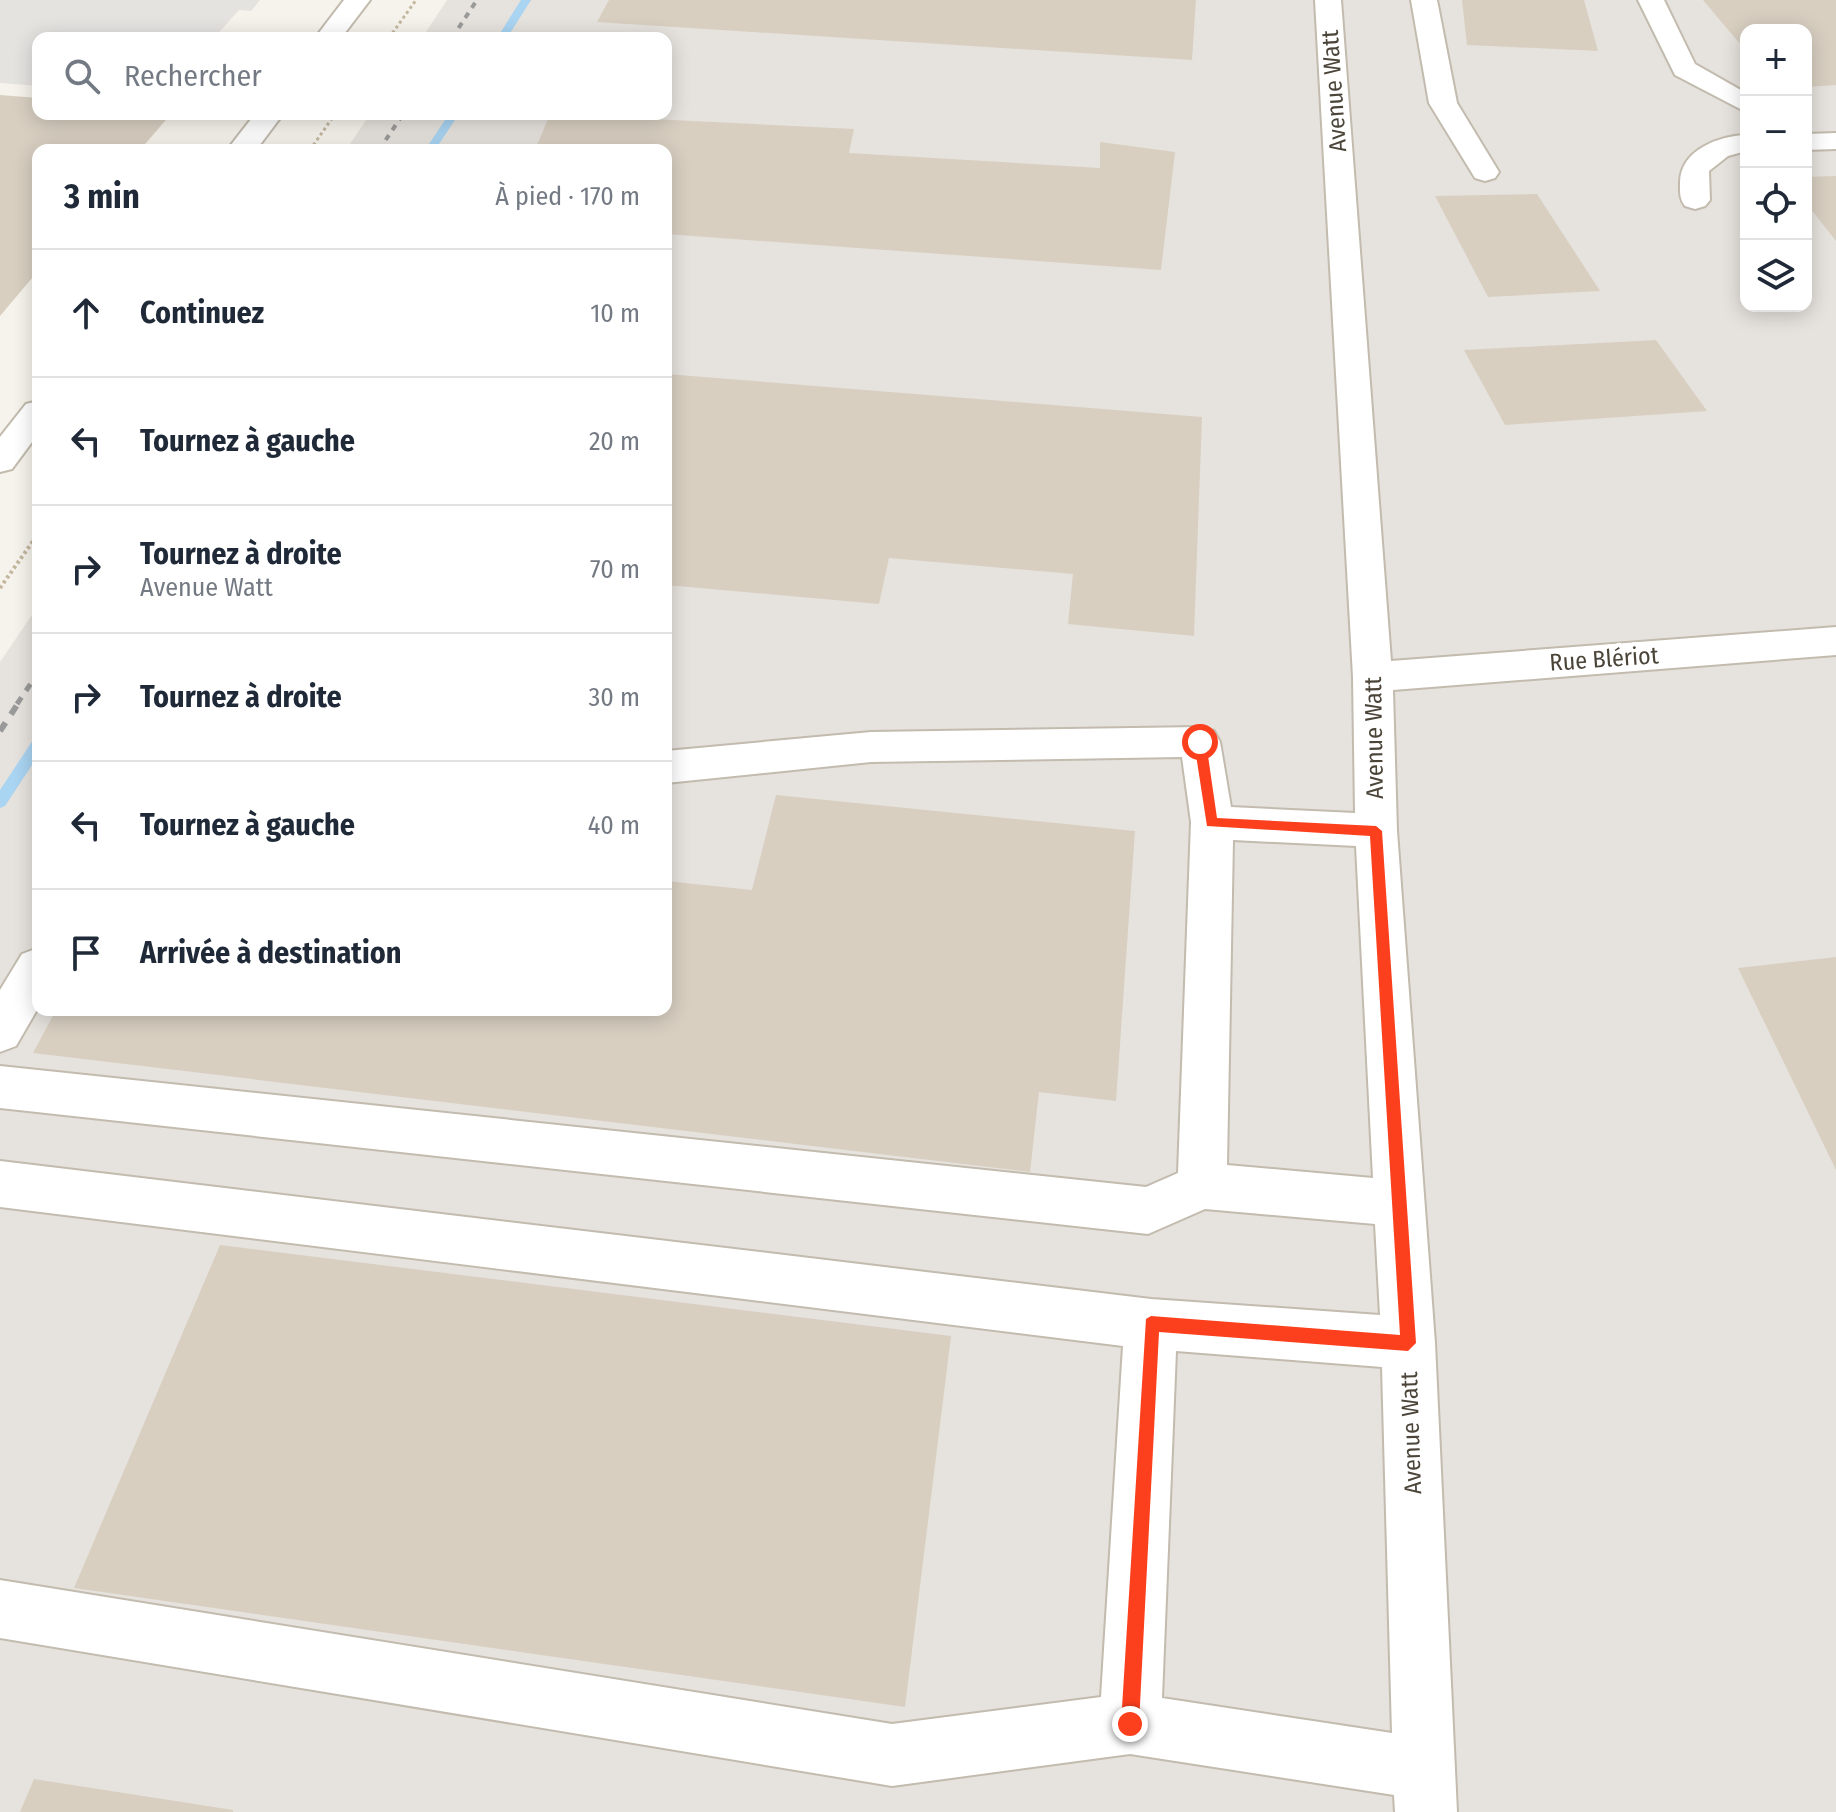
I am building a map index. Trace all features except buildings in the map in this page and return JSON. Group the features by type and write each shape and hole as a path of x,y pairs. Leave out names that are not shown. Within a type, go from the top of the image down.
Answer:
{"street":[{"path":"333,32 357,0"},
{"name":"Avenue Watt","path":"1328,0 1373,677 1376,831 1408,1343 1425,1790"},
{"path":"1424,0 1443,103 1485,172"},
{"path":"1651,0 1684,69 1740,101"},
{"path":"246,144 264,120"},
{"path":"1695,200 1695,169 1714,151 1740,143"},
{"path":"0,461 32,419"},
{"name":"Rue Blériot","path":"1373,677 1836,641"},
{"path":"672,766 871,747 1200,742 1212,822 1202,1186"},
{"path":"1212,822 1376,831"},
{"path":"0,1032 32,977"},
{"path":"0,1087 1148,1211 1202,1186 1400,1203"},
{"path":"0,1184 1151,1324 1408,1343"},
{"path":"1130,1724 1151,1324"},
{"path":"0,1609 892,1755 1130,1724 1425,1790"}],"path":[{"path":"393,32 416,0"},
{"path":"314,144 331,120"},
{"path":"0,588 32,543"}],"shaded area":[{"path":"0,0 260,0 251,11 239,10 219,32 32,32 32,86 0,83"},
{"path":"447,0 1836,0 1836,1812 0,1812 0,662 32,615 32,1016 672,1016 672,144 350,144 366,120 672,120 672,32 426,32"}],"waterway":[{"path":"506,32 526,0"},
{"path":"434,144 450,120"},
{"path":"0,802 32,753"}],"railway":[{"path":"456,32 477,0"},
{"path":"383,144 399,120"},
{"path":"17,704 32,682"},
{"path":"0,731 19,702"}],"route":[{"path":"1130,1724 1151,1324 1408,1343 1376,831 1212,822 1200,742"}]}
